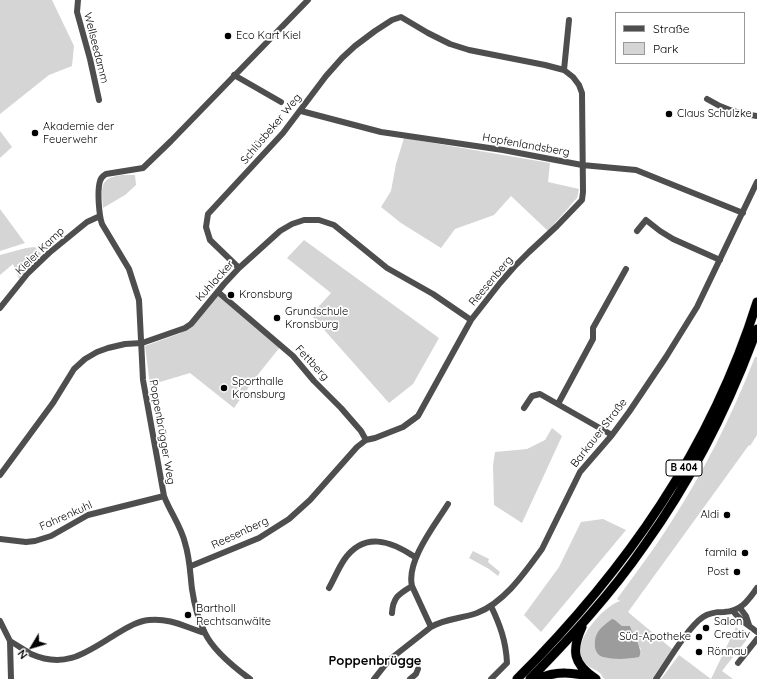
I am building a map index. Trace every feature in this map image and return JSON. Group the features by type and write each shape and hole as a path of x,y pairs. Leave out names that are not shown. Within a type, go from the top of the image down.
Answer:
{"highway":[{"name":"B 404","path":"517,679 578,615 642,534 668,494 698,442 716,406 739,354 757,302"},
{"name":"B 404","path":"530,679 609,592 644,546 692,472 729,400 757,329"},
{"path":"585,620 577,638 575,650 578,662 595,678"},
{"path":"540,679 548,675 561,673 578,674 595,678"}],"street":[{"name":"Wellseedamm","path":"78,0 77,12 90,59 99,100"},
{"path":"281,102 234,76 308,0"},
{"name":"Reesenberg","path":"191,566 259,538 289,519 310,500 357,447 366,440 376,438 403,427 418,416 471,320 514,267 582,200 582,93 579,85 573,77 564,70 469,50 450,44 401,17"},
{"name":"Schlüsbeker Weg","path":"239,268 210,240 206,228 208,214 260,159 301,111 326,76 346,54 375,31 392,20 401,17"},
{"path":"564,70 569,20"},
{"name":"Poppenbrügger Weg","path":"234,76 143,168 106,174 99,182 100,216 106,233 126,264 139,300 143,380 164,496 168,508 180,527 191,566 192,590 205,633 213,644 250,679"},
{"path":"707,98 718,105 737,113 757,116"},
{"name":"Hopfenlandsberg","path":"301,111 381,132 503,150 582,165 636,170 743,213"},
{"name":"Barkauer Straße","path":"374,679 389,660 431,627 455,617 476,613 491,606 513,585 542,549 580,472 612,435 666,358 697,307 757,182"},
{"name":"Kieler Kamp","path":"0,308 28,273 49,253 87,222 100,216"},
{"name":"Kuhlacker","path":"0,474 53,403 74,369 91,355 108,348 125,344 142,343 186,328 239,268 280,231 292,224 304,220 318,220 334,225 387,268 434,294 471,320"},
{"path":"637,231 646,220 673,239 720,260"},
{"path":"558,404 594,340 593,328 626,269"},
{"name":"Fettberg","path":"218,292 293,356 314,381 361,431 366,440"},
{"path":"524,408 532,396 540,394 612,435"},
{"name":"Fahrenkuhl","path":"0,540 26,542 35,541 51,536 88,515 164,496"},
{"path":"431,627 419,605 410,581 411,570 415,557 448,504"},
{"path":"329,588 344,560 350,553 359,546 369,542 378,541 389,543 403,549 415,557"},
{"path":"392,613 393,602 400,593 412,586"},
{"path":"656,679 699,620 714,612 733,611 740,608 751,598 757,588"},
{"path":"491,606 501,627 507,663 491,679"},
{"path":"740,608 746,616 749,625"},
{"path":"733,611 740,620 757,632"},
{"path":"10,641 32,654 50,660 68,660 84,654 132,625 148,620 169,621 182,624 191,629 205,633"},
{"path":"0,621 10,641 11,679"},
{"path":"738,663 757,639"},
{"path":"410,679 416,674 418,669"}],"green space":[{"path":"0,0 52,0 74,46 72,66 49,75 0,114"},
{"path":"0,131 12,147 0,158"},
{"path":"404,138 550,163 548,182 579,189 577,198 548,231 511,196 494,215 455,229 441,248 401,223 381,207 391,191 396,164"},
{"path":"135,175 136,185 125,195 103,208 102,190 105,181 114,176"},
{"path":"0,209 25,243 0,251"},
{"path":"304,240 439,338 413,384 389,403 311,315 331,293 287,258"},
{"path":"35,247 41,254 19,279 13,264 0,275 0,255"},
{"path":"218,295 280,347 234,408 190,373 150,385 145,346 181,333"},
{"path":"755,357 757,357 757,435 628,612 672,649 652,679 605,679 601,674 587,665 581,656 580,649 586,632 606,609 620,601 617,599 681,507 716,444","holes":["615,620 622,626 630,626 635,640 641,649 619,658 607,658 597,652 595,640 599,635"]},
{"path":"552,428 562,436 522,523 494,505 493,465 495,452 527,449 545,440"},
{"path":"603,519 626,530 541,632 524,615 559,567 581,522"},
{"path":"473,551 489,559 488,562 500,572 498,576 489,569 469,558"},
{"path":"736,627 748,638 722,671 733,679 711,679"},
{"path":"679,655 711,679 661,679"}],"shaded area":[{"path":"612,619 622,626 630,626 639,646 639,657 612,659 603,657 597,653 595,646 596,635 601,628"}],"place":[{"name":"Eco Kart Kiel","path":"228,36"},
{"name":"Claus Schulzke","path":"669,114"},
{"name":"Akademie der Feuerwehr","path":"35,133"},
{"name":"Kronsburg","path":"231,295"},
{"name":"Grundschule Kronsburg","path":"277,318"},
{"name":"Sporthalle Kronsburg","path":"224,388"},
{"name":"Aldi","path":"727,515"},
{"name":"famila","path":"745,553"},
{"name":"Post","path":"737,572"},
{"name":"Bartholl Rechtsanwälte","path":"188,615"},
{"name":"Salon Creativ","path":"706,628"},
{"name":"Süd-Apotheke","path":"699,637"},
{"name":"Rönnau","path":"699,652"}],"district":[{"name":"Poppenbrügge","path":"375,661"}]}
